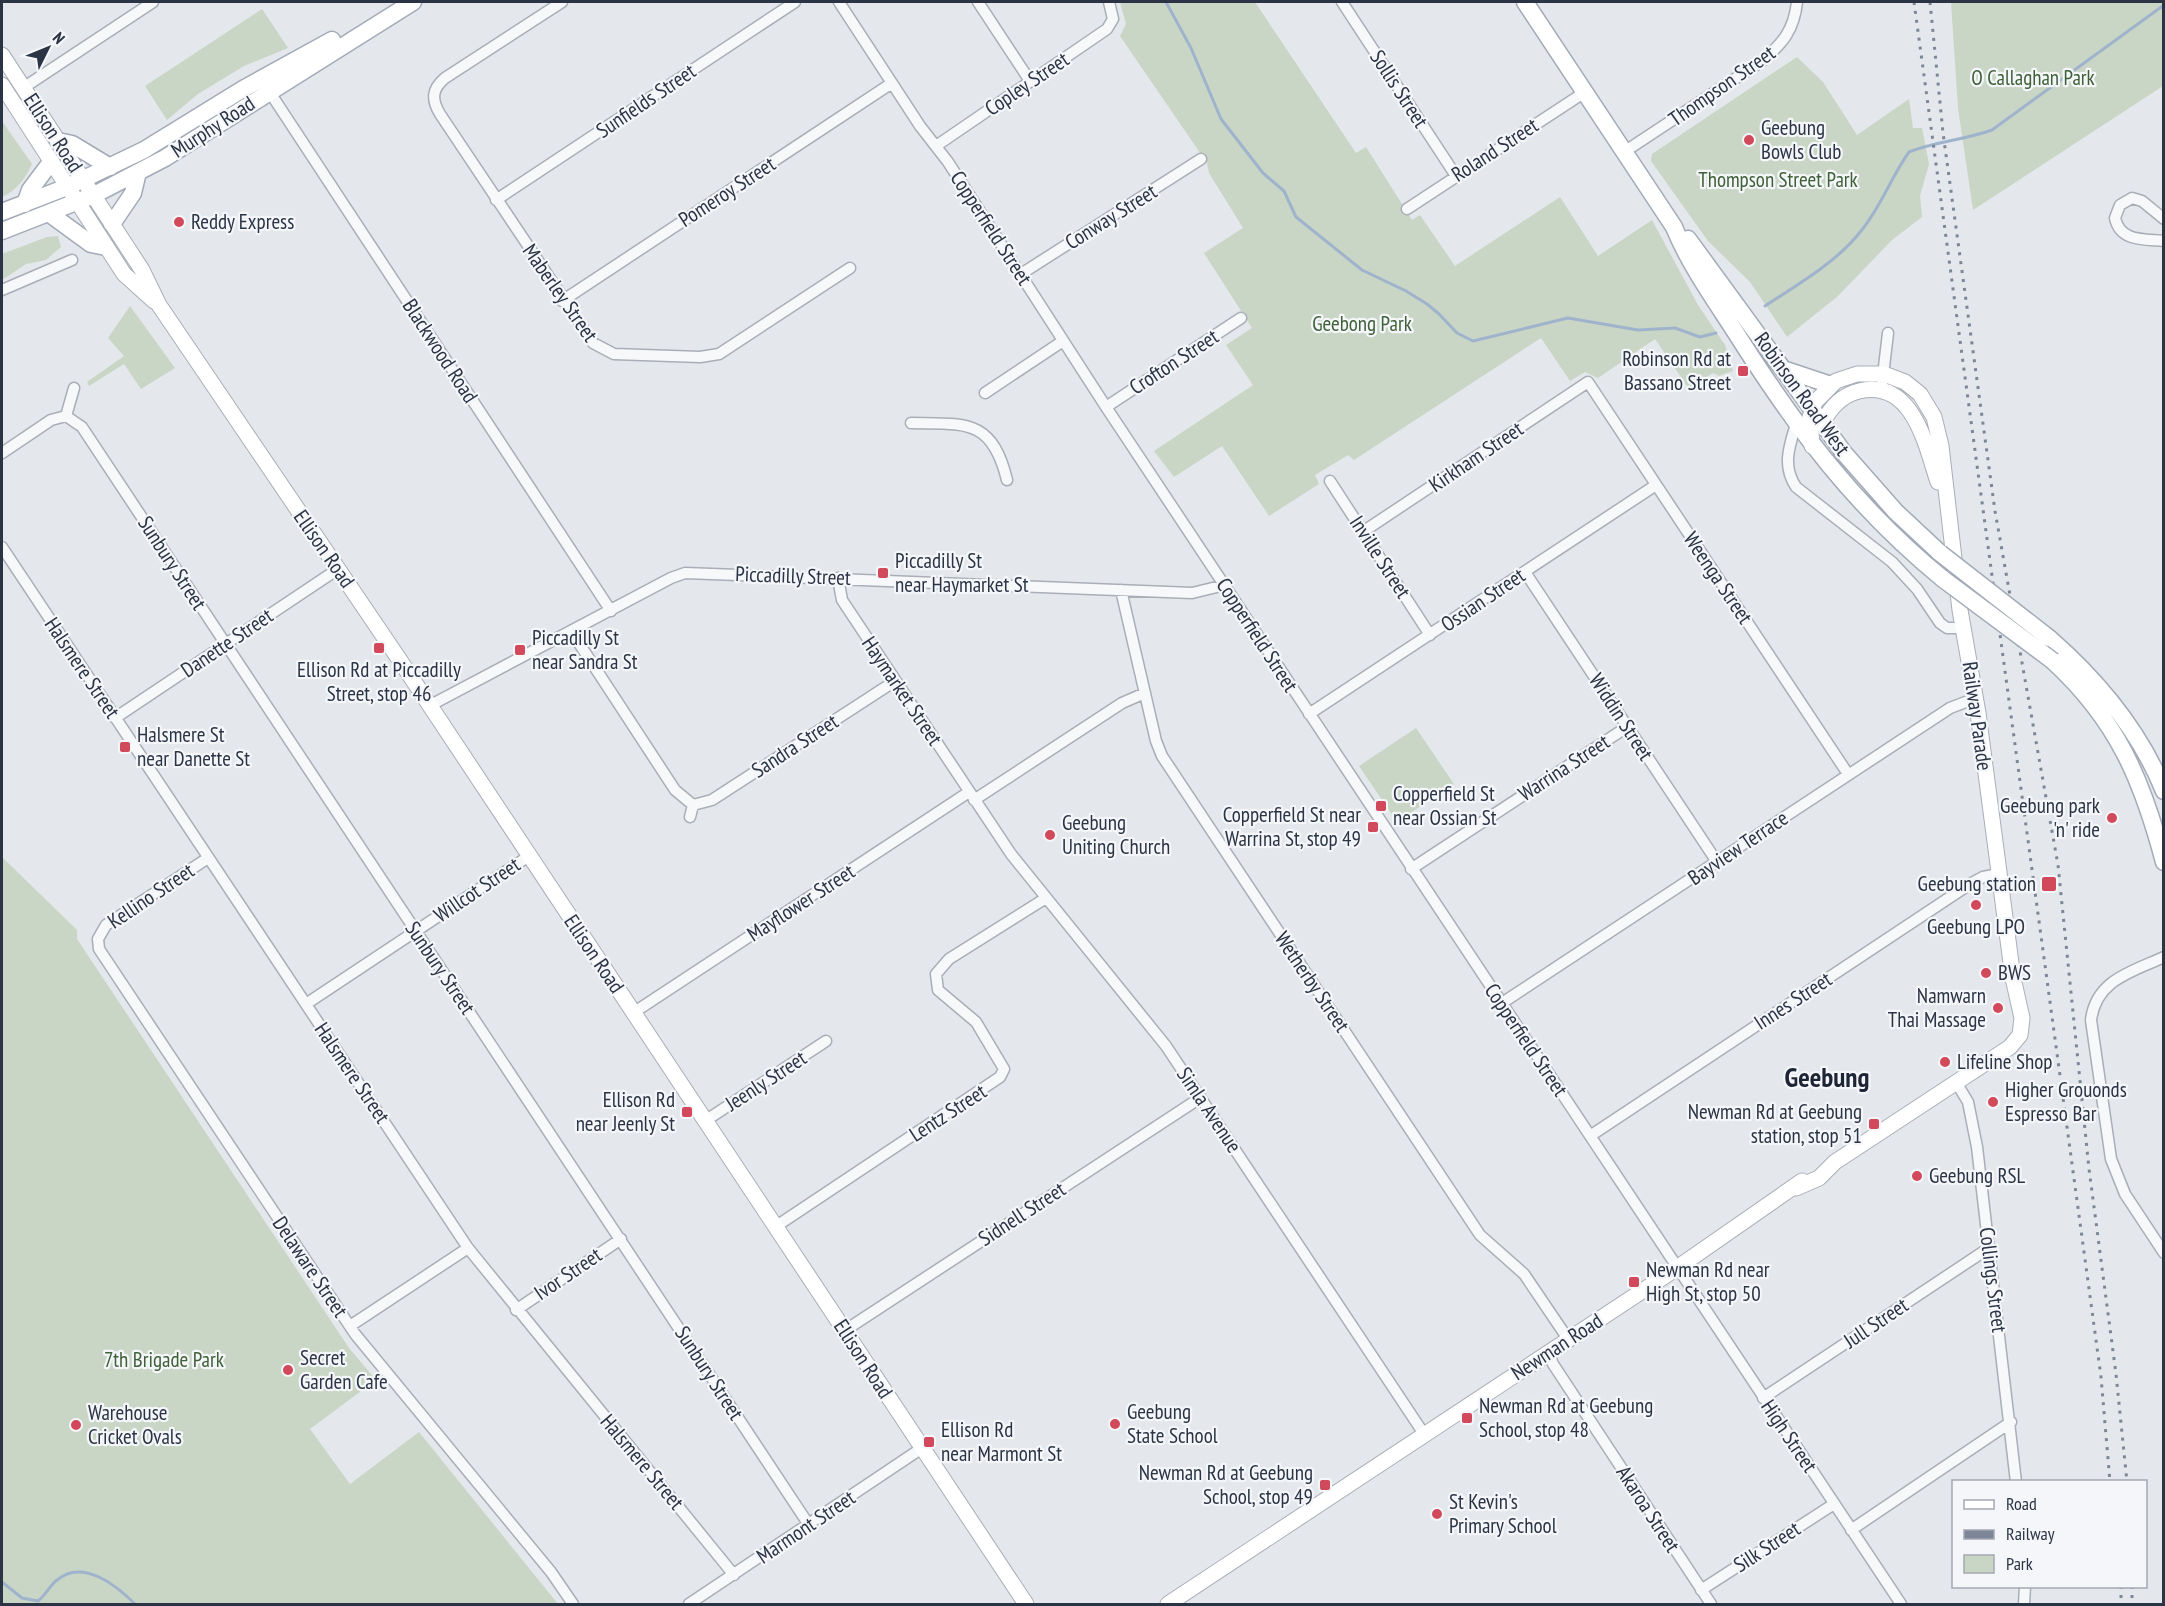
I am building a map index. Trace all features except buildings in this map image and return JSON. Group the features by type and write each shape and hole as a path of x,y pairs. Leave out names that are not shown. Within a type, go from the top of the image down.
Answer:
{"main road":[{"name":"Murphy Road","path":"2,212 84,180 165,138 243,89 346,32 394,2"},
{"name":"Murphy Road","path":"2,231 77,203 138,172 413,2"},
{"name":"Robinson Road West","path":"1525,2 1674,226 1710,266 1822,424 1874,489 1940,553 2049,638 2080,666 2113,705 2139,742 2163,791"},
{"name":"Ellison Road","path":"2,55 142,270 159,305 339,569 1026,1605"},
{"name":"Ellison Road","path":"2,85 124,274 159,305"},
{"path":"58,141 72,144 110,167"},
{"path":"25,204 30,190 51,162"},
{"path":"112,224 133,193 138,172"},
{"path":"50,214 91,244 106,247"},
{"name":"Robinson Road West","path":"1674,226 1681,245 1712,296 1796,424 1867,510 1943,579 2053,661 2094,703 2127,754 2147,802 2163,862"},
{"path":"1783,369 1831,385 1819,396 1812,410 1812,446"},
{"name":"Railway Parade","path":"1831,385 1857,374 1884,374 1914,388 1934,417 1943,462 1946,503 1963,628 1976,698 2014,985 2022,1018 2020,1035"},
{"path":"1822,424 1830,409 1845,396 1866,390 1881,392"},
{"name":"Railway Parade","path":"1881,392 1896,397 1913,415 1924,437 1946,503"},
{"name":"Newman Road","path":"1168,1605 1796,1188 1819,1178 1835,1162 2010,1047 2020,1035"}],"street":[{"path":"23,88 153,2"},
{"name":"Maberley Street","path":"562,2 446,78 433,93 435,107 586,336 607,352 710,356 727,351 850,268"},
{"name":"Sunfields Street","path":"496,200 795,2"},
{"name":"Copperfield Street","path":"839,2 1677,1268"},
{"path":"978,2 1030,81"},
{"name":"Copley Street","path":"936,146 1103,33 1113,19 1109,2"},
{"name":"Sollis Street","path":"1342,2 1456,176"},
{"name":"Thompson Street","path":"1624,152 1762,62 1783,44 1791,30 1797,2"},
{"name":"Pomeroy Street","path":"562,301 892,83"},
{"name":"Blackwood Road","path":"269,91 611,611"},
{"name":"Roland Street","path":"1407,209 1585,92"},
{"name":"Conway Street","path":"1021,274 1201,159"},
{"path":"2163,219 2142,201 2132,198 2120,205 2115,218 2119,229 2132,238 2163,241"},
{"path":"2,290 72,260"},
{"name":"Crofton Street","path":"1106,407 1241,318"},
{"path":"1881,392 1888,333"},
{"path":"985,393 1063,341"},
{"name":"Weenga Street","path":"1588,382 1848,774"},
{"name":"Kirkham Street","path":"1364,531 1588,382"},
{"path":"2,453 56,417 66,416 74,388"},
{"name":"Sunbury Street","path":"66,416 82,427 809,1525"},
{"path":"911,423 959,424 978,428 995,449 1007,480"},
{"name":"Robinson Road West","path":"1796,424 1787,461 1790,475 1797,487 1885,556 1917,589 1940,623 1947,628 1963,628"},
{"name":"Inville Street","path":"1330,481 1430,635"},
{"name":"Ossian Street","path":"1309,714 1656,485"},
{"name":"Halsmere Street","path":"2,547 468,1248 516,1310 734,1575"},
{"name":"Danette Street","path":"115,718 339,569"},
{"name":"Widdin Street","path":"1526,572 1717,862"},
{"name":"Piccadilly Street","path":"429,706 671,578 686,573 1192,593 1225,585"},
{"name":"Haymarket Street","path":"838,578 842,600 972,796"},
{"name":"Wetherby Street","path":"1121,590 1162,756 1480,1235 1524,1274 1568,1339"},
{"path":"571,631 675,790 693,805 690,817"},
{"name":"Sandra Street","path":"693,805 712,800 895,681"},
{"name":"Mayflower Street","path":"633,1013 972,796 1122,703 1145,693"},
{"name":"Bayview Terrace","path":"1502,1003 1950,708 1976,698"},
{"name":"Warrina Street","path":"1411,869 1627,727"},
{"name":"Simla Avenue","path":"972,796 1046,898 1159,1037 1424,1434"},
{"name":"Willcot Street","path":"306,1004 529,856"},
{"name":"Kellino Street","path":"98,939 106,925 208,858"},
{"name":"Innes Street","path":"1590,1136 1970,884 1983,877 1999,874"},
{"name":"Lentz Street","path":"775,1227 987,1087 1003,1073 1004,1069 1000,1059 976,1022 938,990 936,974 943,964 1046,898"},
{"name":"Delaware Street","path":"98,939 102,953 350,1326 551,1572 573,1605"},
{"path":"2163,957 2114,981 2095,1000 2091,1033 2111,1159 2125,1194 2163,1253"},
{"name":"Jeenly Street","path":"705,1121 826,1041"},
{"name":"Collings Street","path":"1956,1082 1970,1109 2011,1422 2016,1480"},
{"name":"Sidnell Street","path":"844,1331 1200,1098"},
{"name":"Ivor Street","path":"516,1310 621,1239"},
{"path":"350,1326 468,1248"},
{"name":"Jull Street","path":"1763,1398 1989,1248"},
{"name":"High Street","path":"1677,1268 1901,1605"},
{"name":"Akaroa Street","path":"1548,1351 1553,1364 1711,1605"},
{"path":"1851,1530 2011,1422"},
{"name":"Marmont Street","path":"689,1605 922,1448"},
{"name":"Silk Street","path":"1701,1590 1834,1504"},
{"path":"2024,1605 2025,1588"}],"green space":[{"name":"Geebong Park","path":"1120,2 1255,2 1356,153 1366,147 1412,220 1420,215 1455,266 1560,197 1598,256 1652,220 1698,305 1725,345 1733,371 1719,376 1713,373 1689,389 1655,339 1598,378 1585,372 1570,381 1541,338 1354,460 1348,455 1315,475 1319,484 1269,516 1222,446 1174,477 1154,451 1253,385 1226,345 1252,328 1204,253 1243,228 1209,173 1207,163 1120,36 1126,24"},
{"name":"O Callaghan Park","path":"1951,2 2163,2 2163,86 1973,210 1958,108"},
{"path":"262,9 288,48 244,66 198,94 167,120 145,86"},
{"name":"Thompson Street Park","path":"1797,57 1823,82 1857,135 1909,99 1913,128 1922,128 1929,164 1920,196 1922,217 1892,240 1838,296 1787,337 1750,282 1708,241 1651,161 1652,154"},
{"path":"2,121 32,164 20,184 2,197"},
{"path":"58,236 61,247 46,260 26,264 2,280 2,254 47,237"},
{"path":"130,306 175,368 141,389 124,364 89,386 87,382 124,356 108,338"},
{"path":"1416,728 1454,784 1397,822 1359,766"},
{"name":"7th Brigade Park","path":"2,857 77,930 77,939 349,1348 376,1380 310,1429 350,1484 419,1432 558,1604 2,1604"}],"waterway":[{"path":"1166,2 1191,48 1221,119 1263,173 1284,191 1296,217 1362,270 1427,304 1457,333 1473,341 1568,318 1638,330 1675,328 1700,337 1716,333"},
{"path":"1765,306 1816,272 1851,242 1874,212 1909,152 1992,130 2164,5"},
{"path":"2,1582 22,1598 38,1601 55,1582 67,1574 88,1573 109,1583 135,1604"}],"railway":[{"path":"1914,2 2101,1377 2110,1480"},
{"path":"1930,2 1943,133 1995,511 2058,865 2089,1169 2116,1374 2127,1480"},
{"path":"2121,1588 2121,1604"},
{"path":"2132,1588 2132,1604"}],"place":[{"name":"Geebung Bowls Club","path":"1749,140"},
{"name":"Reddy Express","path":"179,222"},
{"name":"Robinson Rd at Bassano Street","path":"1743,371"},
{"name":"Piccadilly St near Haymarket St","path":"883,573"},
{"name":"Ellison Rd at Piccadilly Street, stop 46","path":"379,648"},
{"name":"Piccadilly St near Sandra St","path":"520,650"},
{"name":"Halsmere St near Danette St","path":"125,747"},
{"name":"Copperfield St near Ossian St","path":"1381,806"},
{"name":"Geebung park 'n' ride","path":"2112,818"},
{"name":"Copperfield St near Warrina St, stop 49","path":"1373,827"},
{"name":"Geebung Uniting Church","path":"1050,835"},
{"name":"Geebung station","path":"2049,884"},
{"name":"Geebung LPO","path":"1976,905"},
{"name":"BWS","path":"1986,973"},
{"name":"Namwarn Thai Massage","path":"1998,1008"},
{"name":"Lifeline Shop","path":"1945,1062"},
{"name":"Higher Grouonds Espresso Bar","path":"1993,1102"},
{"name":"Ellison Rd near Jeenly St","path":"687,1112"},
{"name":"Newman Rd at Geebung station, stop 51","path":"1874,1124"},
{"name":"Geebung RSL","path":"1917,1176"},
{"name":"Newman Rd near High St, stop 50","path":"1634,1282"},
{"name":"Secret Garden Cafe","path":"288,1370"},
{"name":"Newman Rd at Geebung School, stop 48","path":"1467,1418"},
{"name":"Geebung State School","path":"1115,1424"},
{"name":"Warehouse Cricket Ovals","path":"76,1425"},
{"name":"Ellison Rd near Marmont St","path":"929,1442"},
{"name":"Newman Rd at Geebung School, stop 49","path":"1325,1485"},
{"name":"St Kevin's Primary School","path":"1437,1514"}],"district":[{"name":"Geebung","path":"1827,1078"}]}
